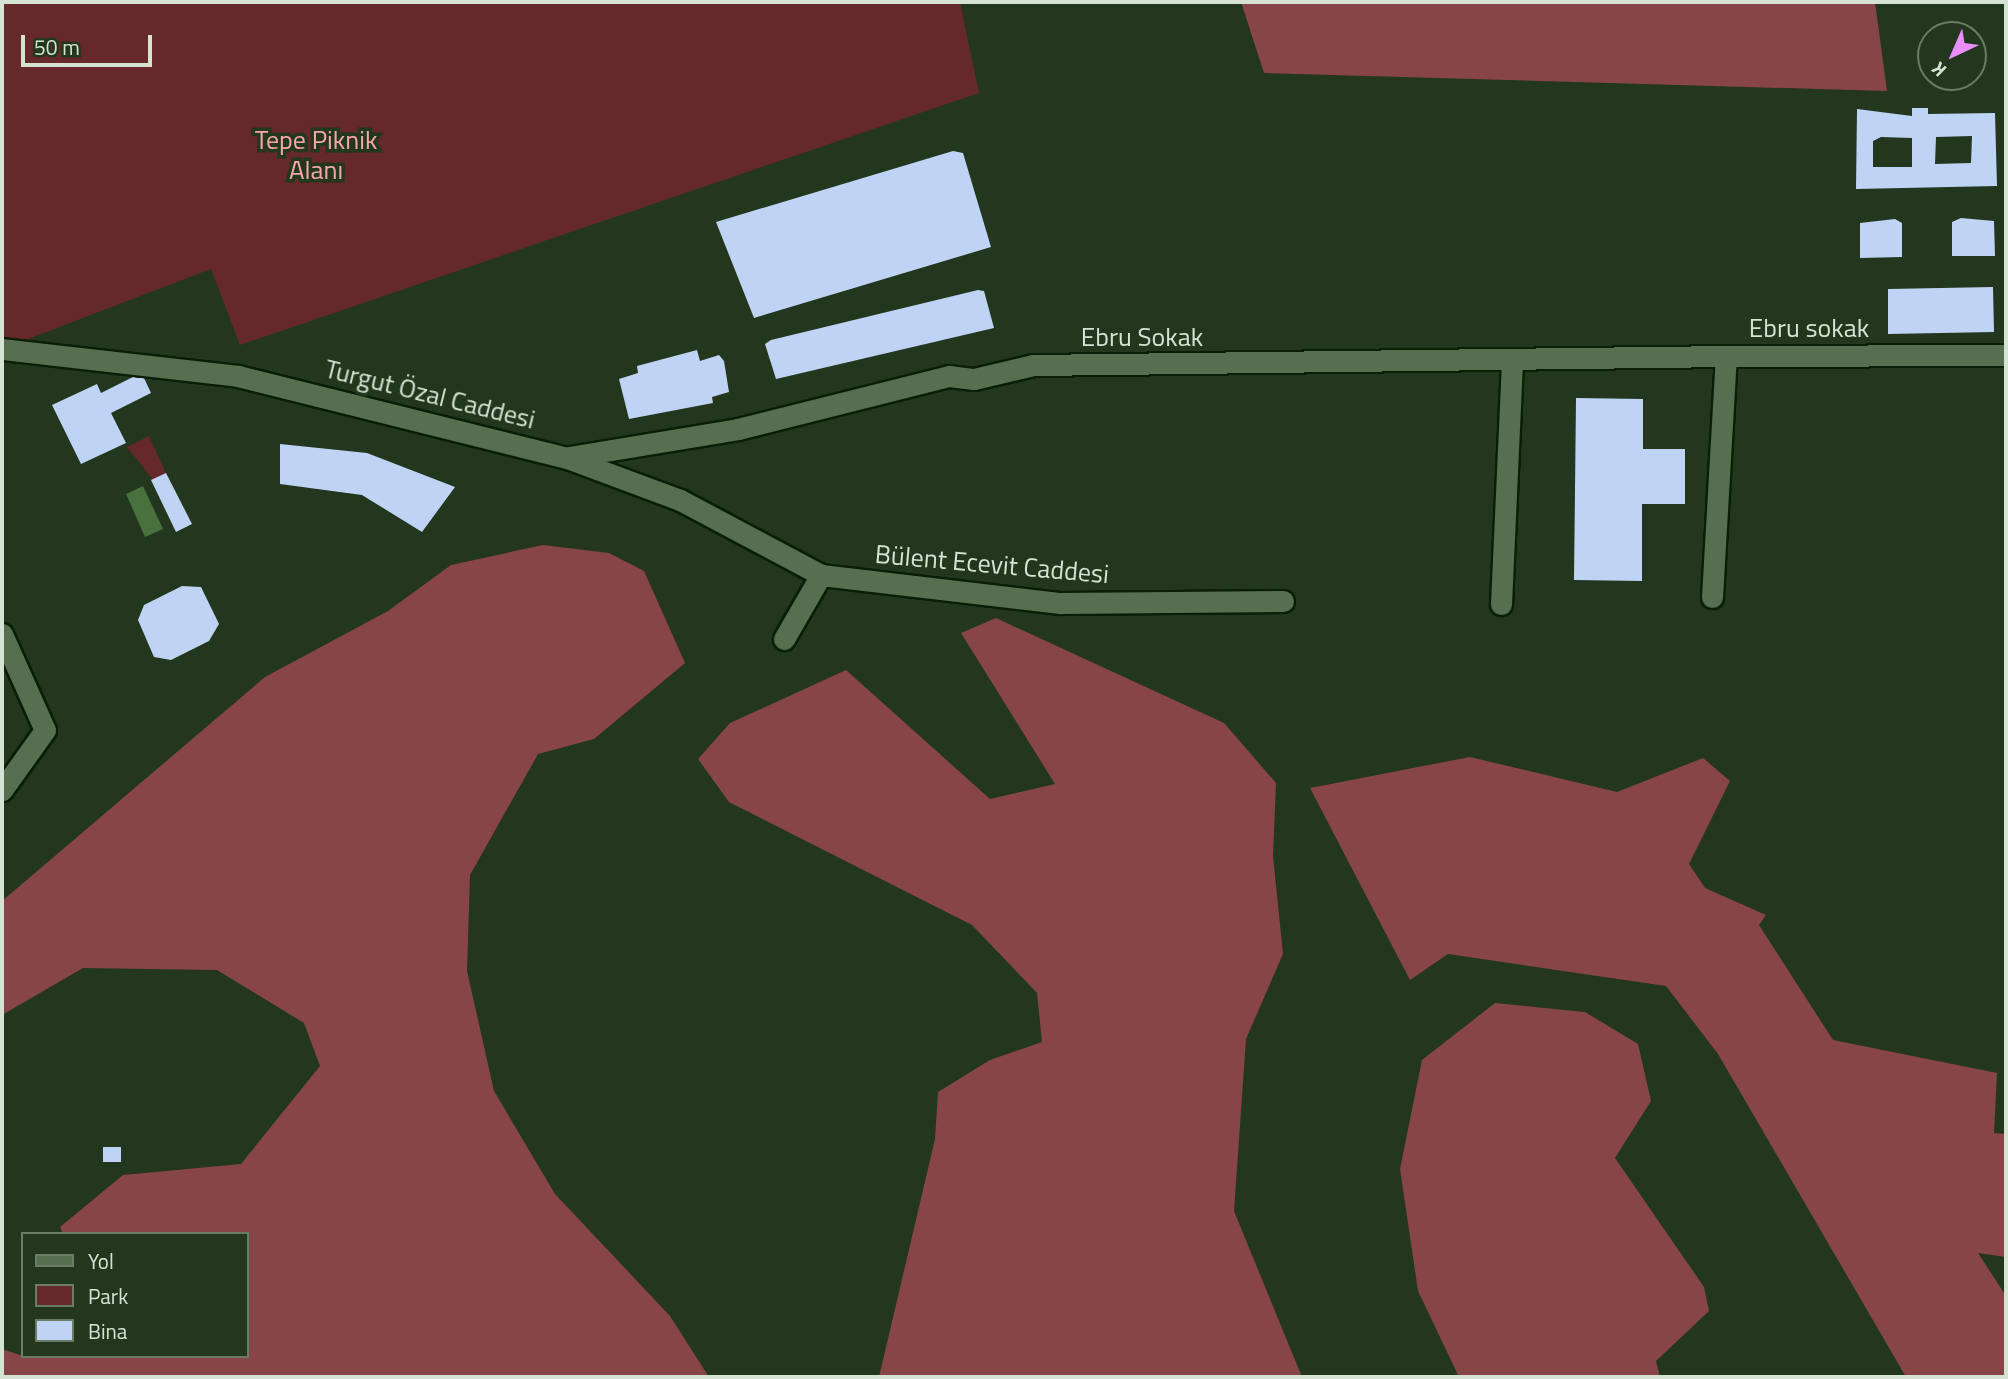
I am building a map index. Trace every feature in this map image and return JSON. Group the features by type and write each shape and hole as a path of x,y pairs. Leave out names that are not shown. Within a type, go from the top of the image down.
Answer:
{"street":[{"name":"Turgut Özal Caddesi","path":"2,349 238,376 567,458 680,500 821,575"},
{"name":"Ebru sokak","path":"1712,597 1726,356 2006,355"},
{"name":"Ebru Sokak","path":"567,458 738,429 948,376 974,379 1033,365 1726,356"},
{"path":"1501,604 1512,360"},
{"path":"784,639 821,575"},
{"name":"Bülent Ecevit Caddesi","path":"821,575 1060,603 1283,601"},
{"path":"2,634 45,730 2,790"}],"green space":[{"name":"Tepe Piknik Alanı","path":"2,2 960,2 979,93 240,345 211,269 2,349"},
{"path":"149,436 166,473 153,480 127,447"}],"shaded area":[{"path":"1241,2 1875,2 1887,91 1264,73"},
{"path":"143,486 163,529 145,537 126,494"},
{"path":"543,545 609,553 644,571 685,663 594,739 538,754 470,875 467,971 494,1091 555,1194 670,1316 709,1377 2,1377 2,1349 21,1355 21,1358 248,1358 248,1232 62,1232 60,1227 123,1175 241,1164 320,1066 304,1023 217,970 83,968 2,1015 2,901 265,677 388,611 451,565"},
{"path":"996,618 1224,723 1276,783 1273,856 1283,954 1246,1039 1234,1211 1302,1377 879,1377 935,1139 938,1092 990,1060 1042,1042 1037,993 972,925 729,802 698,759 730,723 846,670 990,799 1055,784 961,633"},
{"path":"1470,757 1617,792 1703,758 1730,781 1689,864 1705,888 1766,915 1759,925 1833,1040 1997,1073 1994,1133 2006,1134 2006,1257 1978,1253 2006,1296 2006,1377 1906,1377 1718,1054 1666,986 1448,954 1410,980 1310,788"},
{"path":"1495,1003 1585,1012 1638,1044 1651,1101 1615,1158 1704,1287 1709,1311 1656,1361 1660,1377 1459,1377 1418,1291 1400,1169 1422,1060"}],"building":[{"path":"1912,108 1928,108 1928,114 1995,113 1997,186 1856,189 1857,109 1912,116","holes":["1972,136 1971,163 1935,164 1936,137","1881,137 1912,138 1912,167 1873,167 1873,141"]},
{"path":"953,151 963,153 991,247 754,318 716,222"},
{"path":"1961,218 1994,221 1995,256 1952,256 1952,222"},
{"path":"1895,219 1902,223 1902,257 1860,258 1860,223"},
{"path":"1993,287 1994,332 1888,334 1888,289"},
{"path":"978,290 984,291 994,328 776,379 765,344 771,340"},
{"path":"697,350 700,361 719,355 724,361 729,392 712,397 713,403 629,419 619,379 638,373 637,366"},
{"path":"133,377 144,378 151,393 111,413 126,443 81,464 52,405 97,384 101,393"},
{"path":"1576,398 1643,399 1643,449 1685,449 1685,504 1642,504 1642,581 1574,580"},
{"path":"280,444 367,453 455,487 422,532 362,495 280,484"},
{"path":"166,473 192,524 176,532 151,480"},
{"path":"182,586 201,587 219,624 209,641 171,660 154,657 138,620 144,605"},
{"path":"103,1147 121,1147 121,1162 103,1162"}]}
